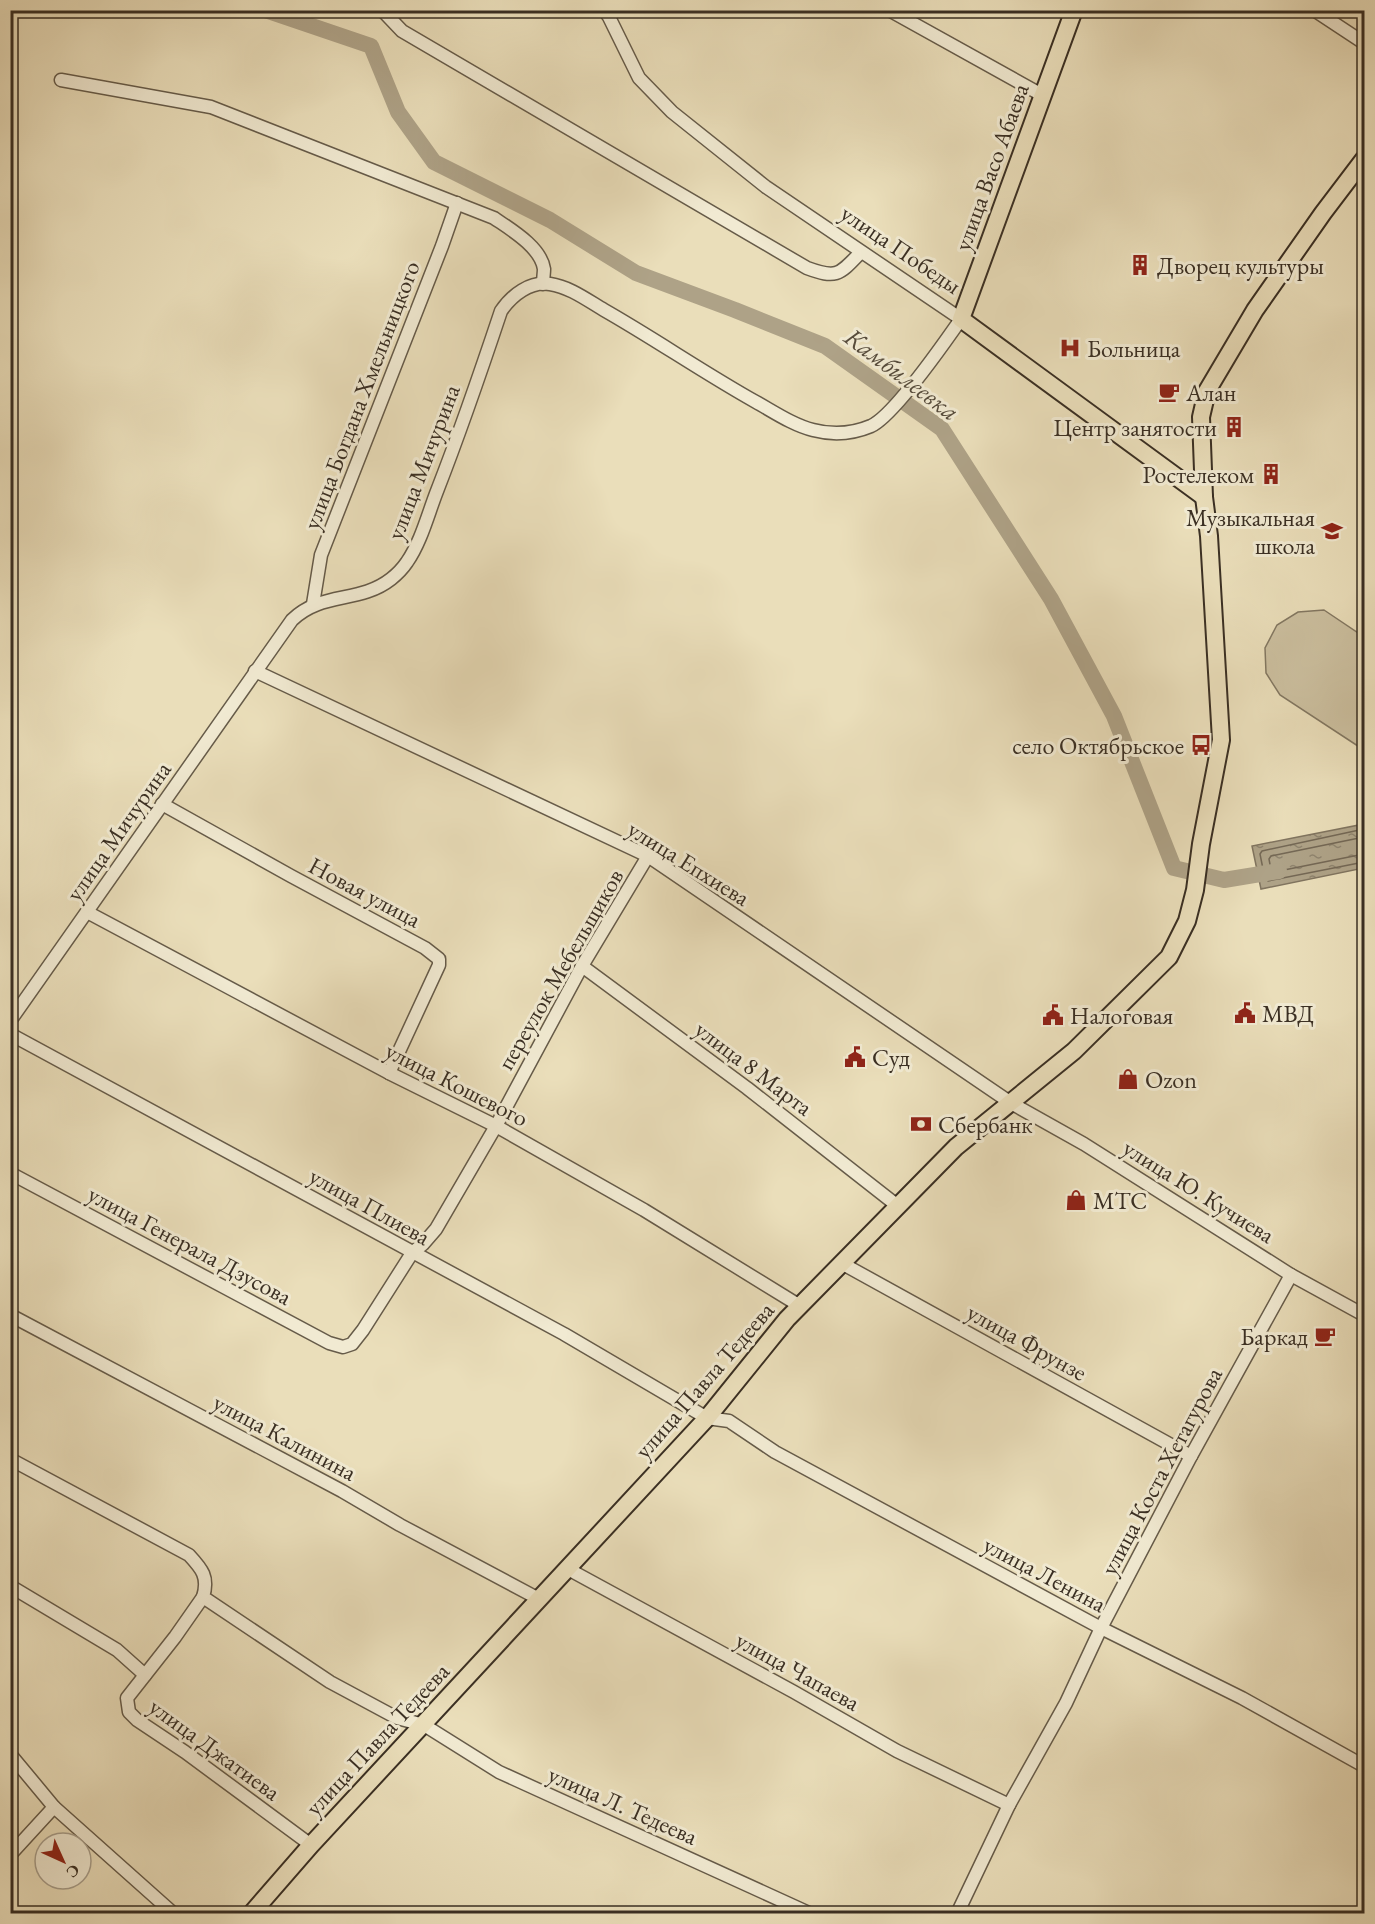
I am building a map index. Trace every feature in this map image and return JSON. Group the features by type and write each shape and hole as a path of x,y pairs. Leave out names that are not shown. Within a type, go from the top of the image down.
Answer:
{"main road":[{"name":"улица Васо Абаева","path":"961,319 1074,10"},
{"path":"1204,497 1201,417 1207,391 1255,310 1323,213 1365,159"},
{"name":"улица Победы","path":"961,319 1204,497"},
{"name":"улица Павла Тедеева","path":"251,1914 311,1845 707,1418 787,1319 956,1148 1074,1051 1169,957 1187,921 1195,890 1201,844 1221,740 1209,536 1204,497"}],"street":[{"path":"382,10 402,31 807,268 826,275 836,274 847,267 861,252"},
{"name":"улица Победы","path":"604,10 639,78 656,97 766,187 961,319"},
{"path":"889,10 1042,95"},
{"path":"1314,10 1365,43"},
{"path":"61,80 211,107 494,218 535,251 544,268 543,284"},
{"name":"улица Богдана Хмельницкого","path":"313,604 321,555 457,203"},
{"name":"улица Васо Абаева","path":"543,284 568,289 630,324 731,388 793,422 811,430 831,433 845,433 871,426 890,411 961,319"},
{"name":"улица Мичурина","path":"10,1021 292,620 313,604 375,589 392,578 407,563 419,539 450,458 501,311 508,301 522,289 543,284"},
{"name":"улица Епхиева","path":"255,672 648,856 1011,1103"},
{"name":"Новая улица","path":"162,804 425,948 439,959 439,964 390,1072"},
{"name":"переулок Мебельщиков","path":"352,1344 412,1253 436,1229 496,1126 582,966 648,856"},
{"name":"улица Кошевого","path":"87,912 496,1126 644,1210 800,1306"},
{"name":"улица 8 Марта","path":"582,966 747,1088 899,1207"},
{"name":"улица Плиева","path":"10,1034 564,1334 707,1418"},
{"name":"улица Ю. Кучиева","path":"1011,1103 1084,1144 1292,1275 1365,1315"},
{"name":"улица Генерала Дзусова","path":"10,1173 329,1343 343,1347 352,1344"},
{"name":"улица Фрунзе","path":"843,1264 1191,1456"},
{"name":"улица Коста Хетагурова","path":"957,1914 1009,1804 1066,1703 1101,1628 1191,1456 1292,1275"},
{"name":"улица Калинина","path":"10,1315 539,1599"},
{"name":"улица Ленина","path":"707,1418 729,1421 775,1452 1101,1628 1242,1698 1365,1766"},
{"path":"10,1460 189,1555 201,1569 206,1585 203,1597"},
{"name":"улица Чапаева","path":"568,1569 897,1751 1009,1804"},
{"name":"улица Джатиева","path":"10,1586 117,1650 146,1675"},
{"name":"улица Джатиева","path":"203,1597 127,1698 129,1712 311,1845"},
{"name":"улица Л. Тедеева","path":"203,1597 330,1682 397,1718 424,1725 499,1772 811,1914"},
{"path":"10,1754 54,1807 174,1914"},
{"path":"10,1855 54,1807"}],"shaded area":[{"path":"1324,610 1364,637 1364,750 1280,695 1266,673 1265,648 1277,625 1298,612"}],"water":[{"path":"1364,824 1364,868 1261,889 1252,846"}],"waterway":[{"name":"Камбилеевка","path":"265,10 371,46 398,112 434,162 550,220 636,273 825,346 942,429 1051,599 1114,716 1174,868 1224,880 1279,871"}],"place":[{"name":"Дворец культуры","path":"1140,265"},
{"name":"Больница","path":"1070,348"},
{"name":"Алан","path":"1169,392"},
{"name":"Центр занятости","path":"1234,427"},
{"name":"Ростелеком","path":"1271,474"},
{"name":"Музыкальная школа","path":"1332,531"},
{"name":"село Октябрьское","path":"1201,745"},
{"name":"МВД","path":"1245,1013"},
{"name":"Налоговая","path":"1053,1015"},
{"name":"Суд","path":"855,1057"},
{"name":"Ozon","path":"1128,1079"},
{"name":"Сбербанк","path":"921,1124"},
{"name":"МТС","path":"1076,1200"},
{"name":"Баркад","path":"1325,1336"}]}
